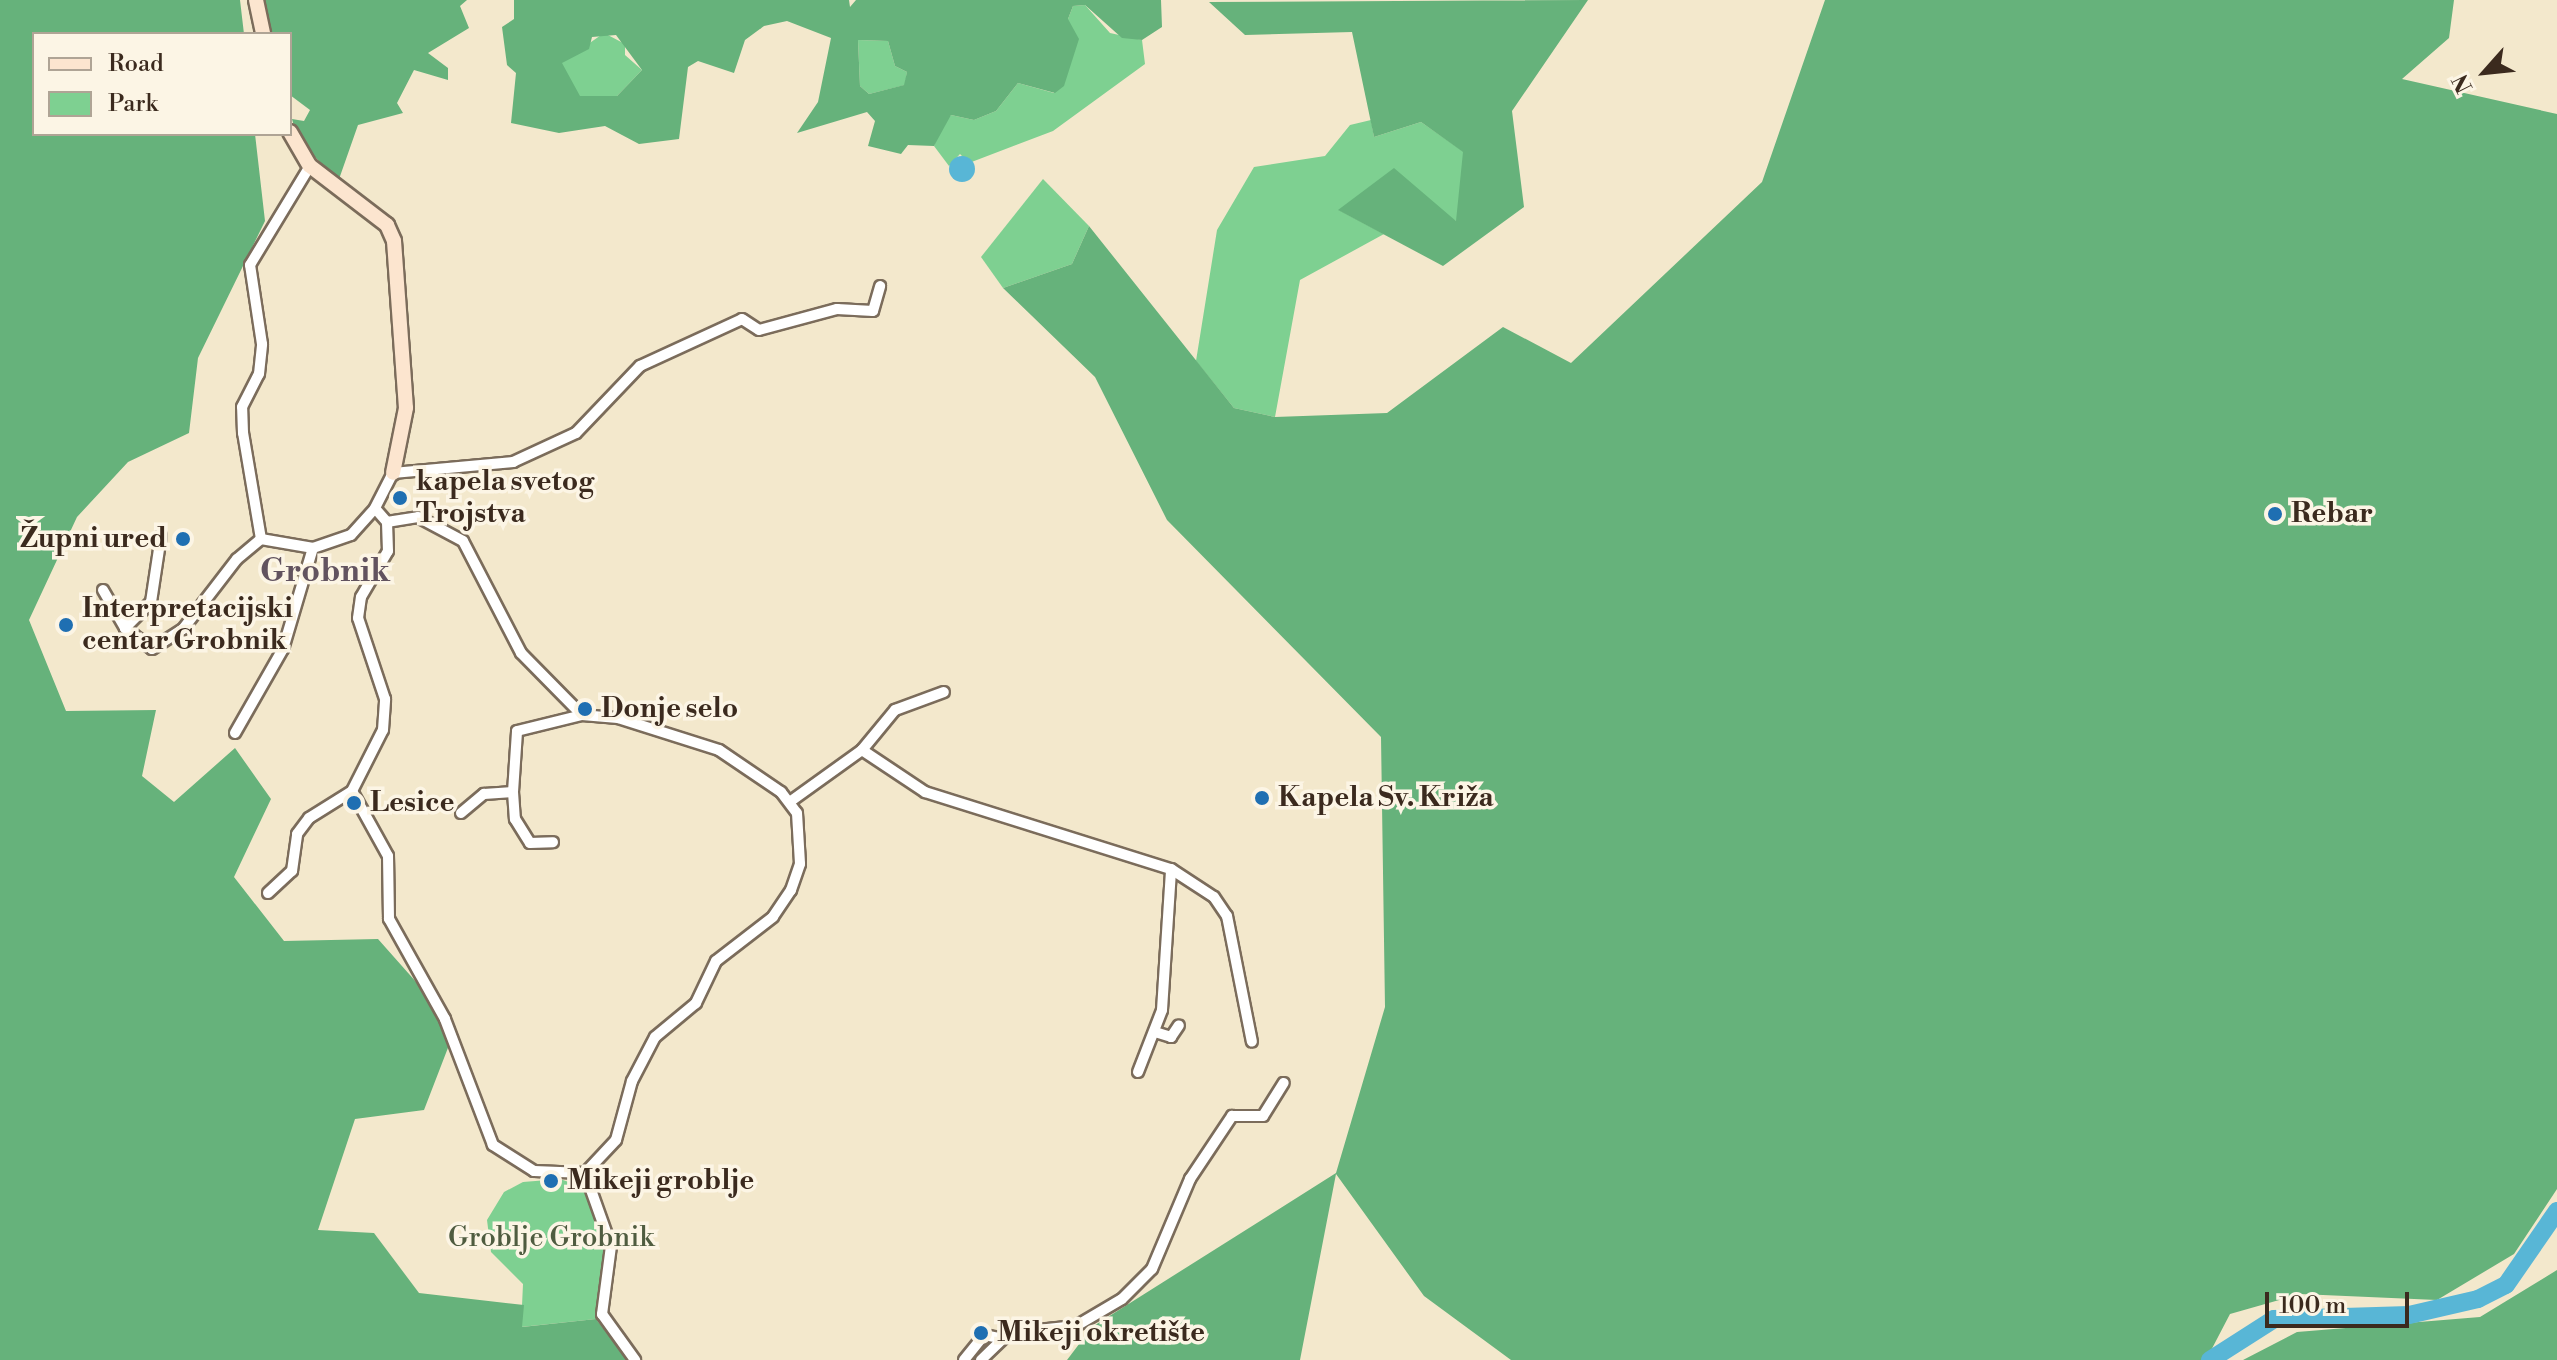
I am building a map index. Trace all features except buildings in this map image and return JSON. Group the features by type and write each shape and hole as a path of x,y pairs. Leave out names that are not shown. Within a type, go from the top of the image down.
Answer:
{"main road":[{"path":"256,0 263,32"},
{"path":"292,135 310,166 387,225 394,241 406,420 393,473"}],"street":[{"path":"261,539 243,433 242,407 259,374 262,344 250,265 310,166"},
{"path":"261,539 313,548 351,535 375,508 393,473 513,462 576,433 640,366 742,319 759,330 837,309 873,311 880,286"},
{"path":"268,893 292,871 297,834 309,818 352,791 383,730 385,699 358,618 361,597 388,551 387,522 375,508"},
{"path":"387,522 418,517 463,541 521,653 582,715"},
{"path":"125,628 151,602 161,536"},
{"path":"103,590 125,628 147,648 161,644 261,539"},
{"path":"235,733 283,649 313,548"},
{"path":"791,801 862,750 895,710 944,692"},
{"path":"352,791 388,856 389,919 445,1019 473,1108 493,1145 534,1171 585,1173 616,1140 632,1081 655,1037 696,1003 716,961 773,917 791,890 800,828 791,801 719,750 618,718 582,715 517,731 513,792 515,819 530,843 553,842"},
{"path":"862,750 925,792 1171,869 1214,897 1227,916 1252,1042"},
{"path":"461,813 484,794 513,792"},
{"path":"1138,1072 1155,1032 1168,972 1171,869"},
{"path":"1155,1032 1171,1037 1179,1025"},
{"path":"964,1360 984,1335 999,1338 1076,1326 1122,1299 1152,1269 1190,1179 1232,1116 1263,1116 1284,1083"},
{"path":"585,1173 611,1246 602,1314 635,1360"},
{"path":"981,1360 999,1338"}],"green space":[{"path":"0,0 240,0 244,32 32,32 32,136 255,136 265,221 198,358 189,433 128,462 77,517 29,620 66,711 156,710 142,776 174,802 235,748 271,799 234,877 284,941 378,939 456,1027 424,1110 355,1119 318,1230 374,1233 419,1293 524,1305 522,1327 596,1319 628,1360 0,1360"},
{"path":"262,0 467,0 460,6 469,28 428,53 448,68 448,80 414,70 397,103 403,113 358,125 338,182 297,137 292,119 304,121 310,110 292,96 292,32 269,32"},
{"path":"514,0 849,0 850,7 856,0 1161,0 1162,27 1142,40 1122,38 1085,5 1073,6 1068,19 1079,39 1064,86 1055,93 1018,83 996,111 974,120 951,115 934,146 908,145 901,154 868,146 875,121 867,112 797,133 818,102 831,38 787,21 764,26 745,40 734,73 698,61 688,67 679,139 639,144 605,126 559,133 511,123 516,73 507,65 502,27 514,19","holes":["616,35 642,70 617,96 580,96 562,63 589,49 592,37","858,40 888,41 895,66 907,72 904,85 869,94 860,86"]},
{"path":"1588,0 1512,111 1524,207 1443,266 1338,210 1394,168 1456,221 1463,152 1421,122 1374,137 1352,32 1245,35 1209,2"},
{"path":"1825,0 2454,0 2449,38 2402,79 2557,114 2557,1189 2514,1254 2437,1300 2300,1294 2230,1314 2206,1360 1511,1360 1424,1296 1336,1174 1300,1360 1067,1360 1092,1327 1336,1173 1385,1007 1381,737 1167,520 1095,377 1003,288 1072,264 1089,226 1234,408 1275,417 1387,413 1503,327 1571,363 1762,182"},
{"path":"1085,5 1110,33 1142,40 1145,64 1053,131 969,163 960,154 949,166 934,146 942,123 951,115 974,120 996,111 1018,83 1054,93 1068,19 1073,6"},
{"path":"604,33 625,44 625,55 642,70 617,96 592,100 579,96 561,63"},
{"path":"858,40 888,41 895,66 907,72 905,85 869,94 860,86"},
{"path":"1371,120 1374,137 1421,122 1464,152 1457,221 1339,210 1384,234 1300,280 1275,417 1234,408 1196,361 1217,230 1254,167 1325,156 1350,125"},
{"path":"1043,179 1089,226 1072,264 1003,288 981,257"},
{"name":"Groblje Grobnik","path":"560,1179 586,1188 608,1246 596,1319 521,1327 523,1284 491,1252 487,1220 504,1192 523,1182"},
{"path":"2557,1270 2557,1360 2243,1360 2297,1332 2480,1317"}],"water":[{"path":"962,156 971,160 975,169 971,178 962,182 953,178 949,169 953,160"}],"waterway":[{"path":"2210,1360 2274,1319 2409,1315 2478,1299 2506,1285 2557,1211"}],"place":[{"name":"kapela svetog Trojstva","path":"400,498"},
{"name":"Rebar","path":"2275,514"},
{"name":"Župni ured","path":"183,539"},
{"name":"Interpretacijski centar Grobnik","path":"66,625"},
{"name":"Donje selo","path":"585,709"},
{"name":"Kapela Sv. Križa","path":"1262,798"},
{"name":"Lesice","path":"354,803"},
{"name":"Mikeji groblje","path":"551,1181"},
{"name":"Mikeji okretište","path":"981,1333"}],"district":[{"name":"Grobnik","path":"325,571"}]}
